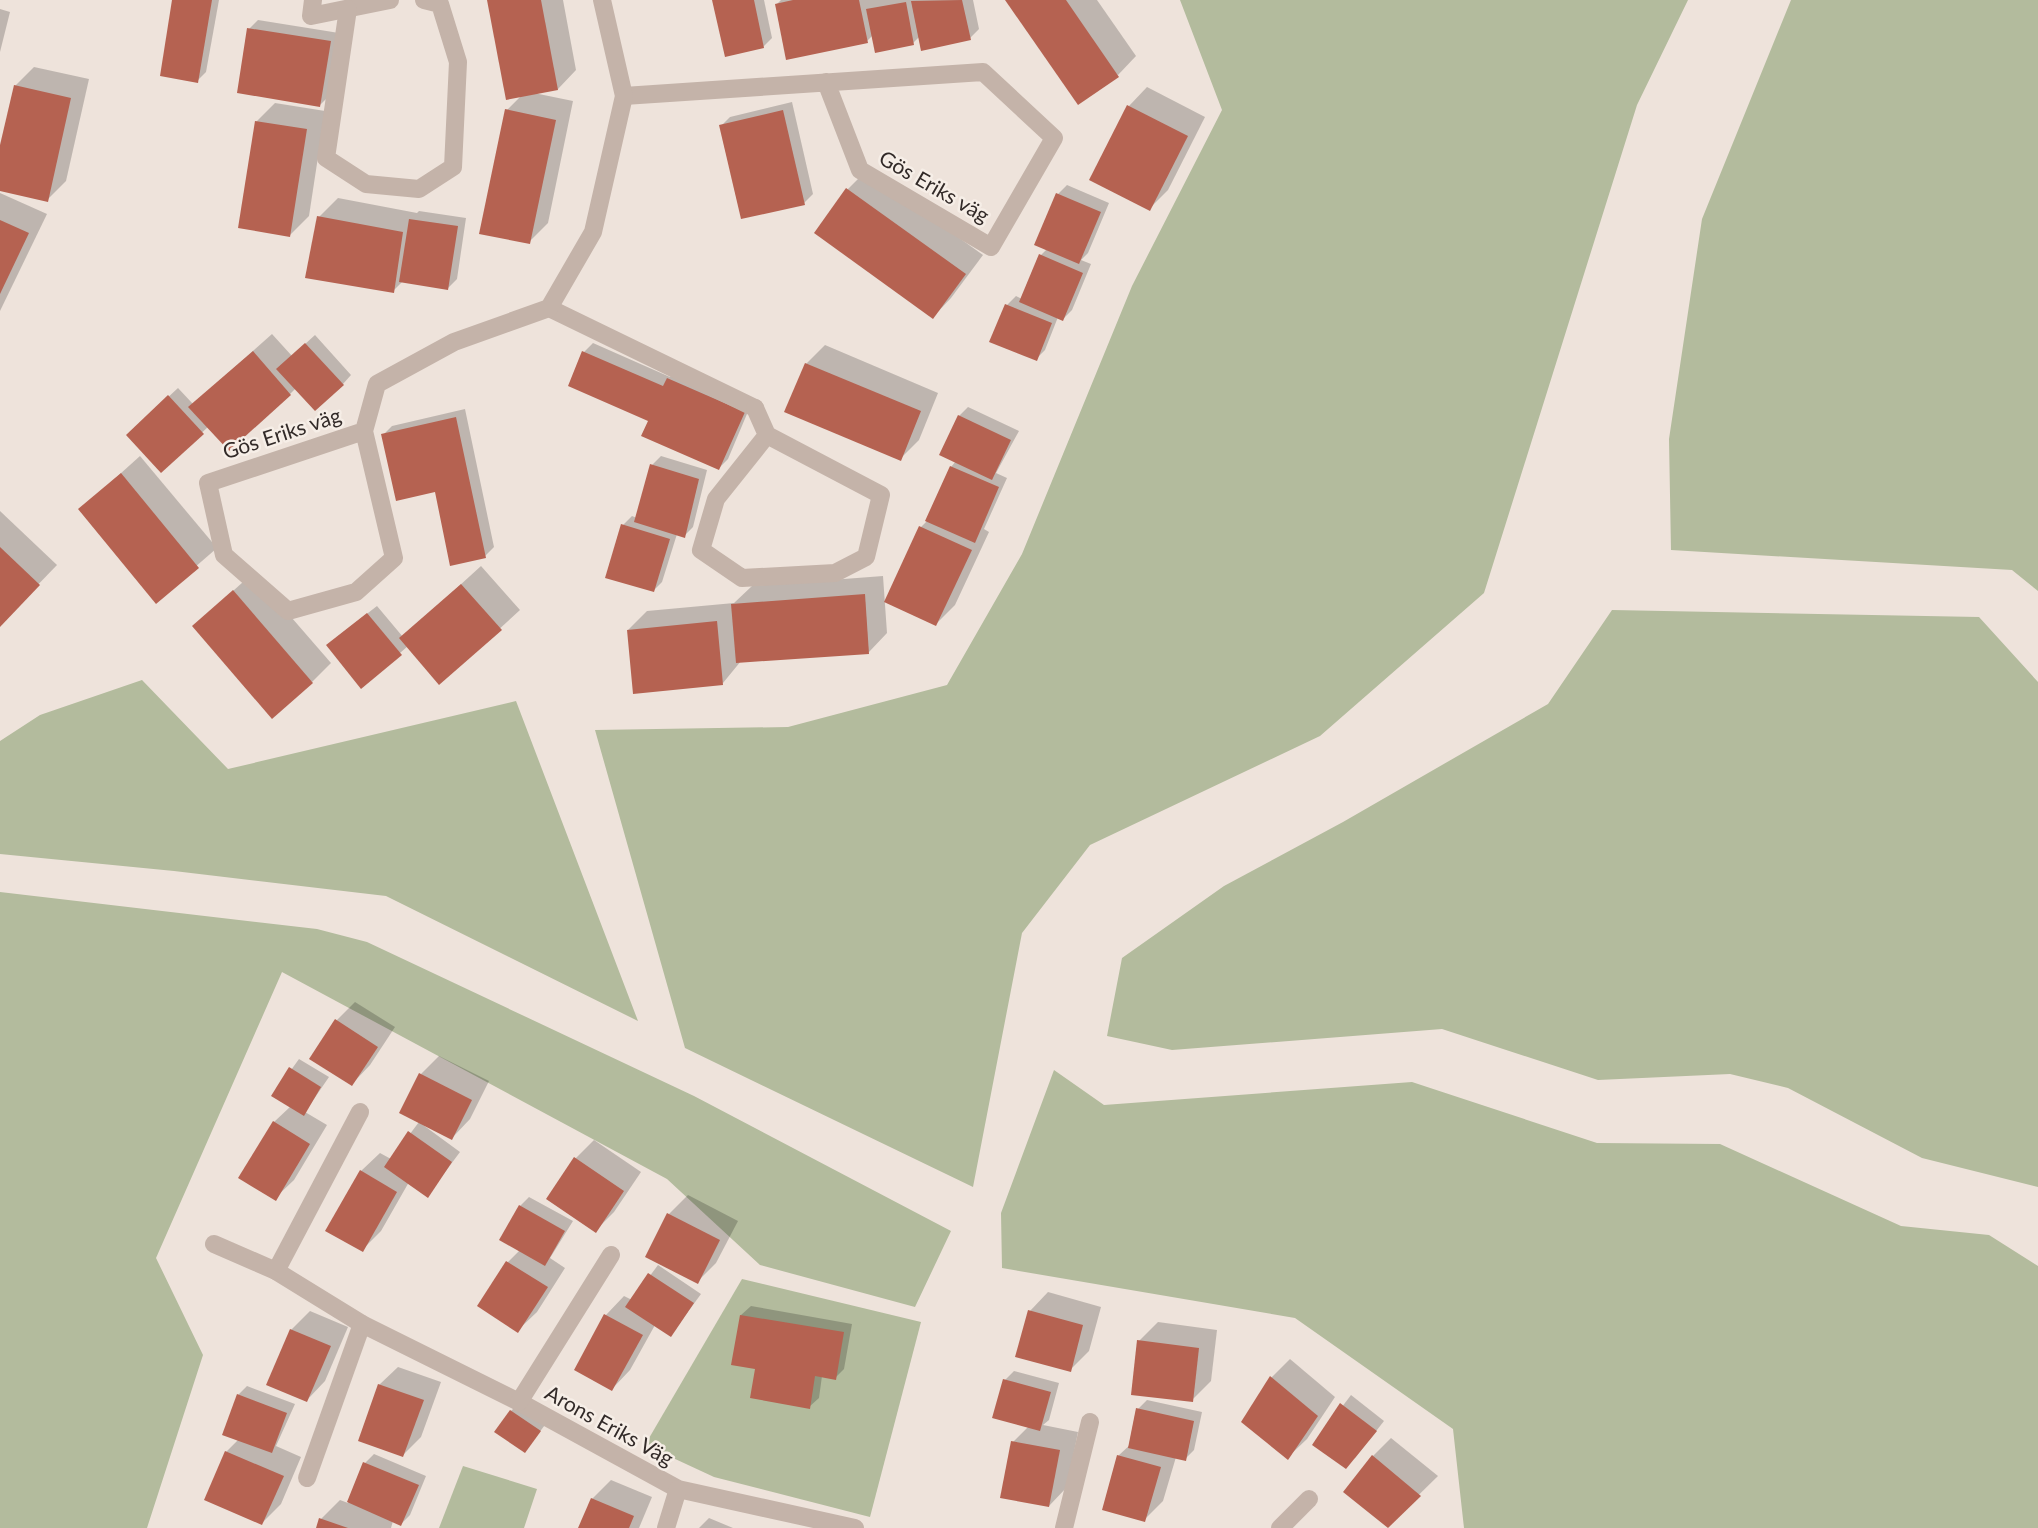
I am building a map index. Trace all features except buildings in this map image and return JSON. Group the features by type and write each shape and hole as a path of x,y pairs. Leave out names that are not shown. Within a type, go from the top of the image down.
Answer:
{"street":[{"path":"313,0 311,16 390,0"},
{"path":"348,9 326,158 366,184 419,189 453,167 458,62 440,4 424,0"},
{"path":"602,0 624,96 593,232 549,308 755,408 767,435 881,495 866,557 835,573 743,578 701,550 716,499 767,435"},
{"name":"Gös Eriks väg","path":"624,96 825,82 984,72 1054,138 991,247 860,170 825,82"},
{"name":"Gös Eriks väg","path":"364,430 208,483 224,555 288,611 356,592 394,558 364,430 377,384 454,342 549,308"},
{"path":"275,1271 360,1112"},
{"name":"Arons Eriks Väg","path":"214,1244 275,1271 362,1324 519,1402 678,1489 855,1528"},
{"name":"Arons Eriks Väg","path":"519,1402 611,1255"},
{"path":"307,1478 362,1324"},
{"path":"1064,1528 1090,1422"},
{"name":"Arons Eriks Väg","path":"666,1528 678,1489"},
{"path":"1280,1528 1309,1499"}],"green space":[{"path":"1180,0 1688,0 1637,105 1484,593 1320,736 1090,845 1022,933 973,1187 685,1048 595,730 788,727 947,685 1022,554 1132,286 1222,110"},
{"path":"1791,0 2038,0 2038,591 2012,570 1671,550 1669,439 1702,219"},
{"path":"1612,610 1979,617 2038,682 2038,1187 1922,1158 1788,1088 1730,1074 1598,1080 1442,1029 1172,1050 1107,1036 1122,958 1224,886 1343,822 1548,704"},
{"path":"142,680 228,769 516,701 638,1021 386,896 0,854 0,741 40,715"},
{"path":"0,892 317,929 367,942 694,1096 951,1231 915,1307 760,1265 667,1179 282,972 156,1258 203,1355 147,1528 0,1528"},
{"path":"1054,1070 1104,1105 1412,1082 1597,1143 1720,1144 1901,1226 1989,1235 2038,1266 2038,1528 1464,1528 1453,1429 1295,1318 1002,1268 1001,1213"},
{"path":"742,1279 921,1322 870,1517 714,1477 645,1445"},
{"path":"463,1466 537,1489 524,1528 439,1528"}]}
